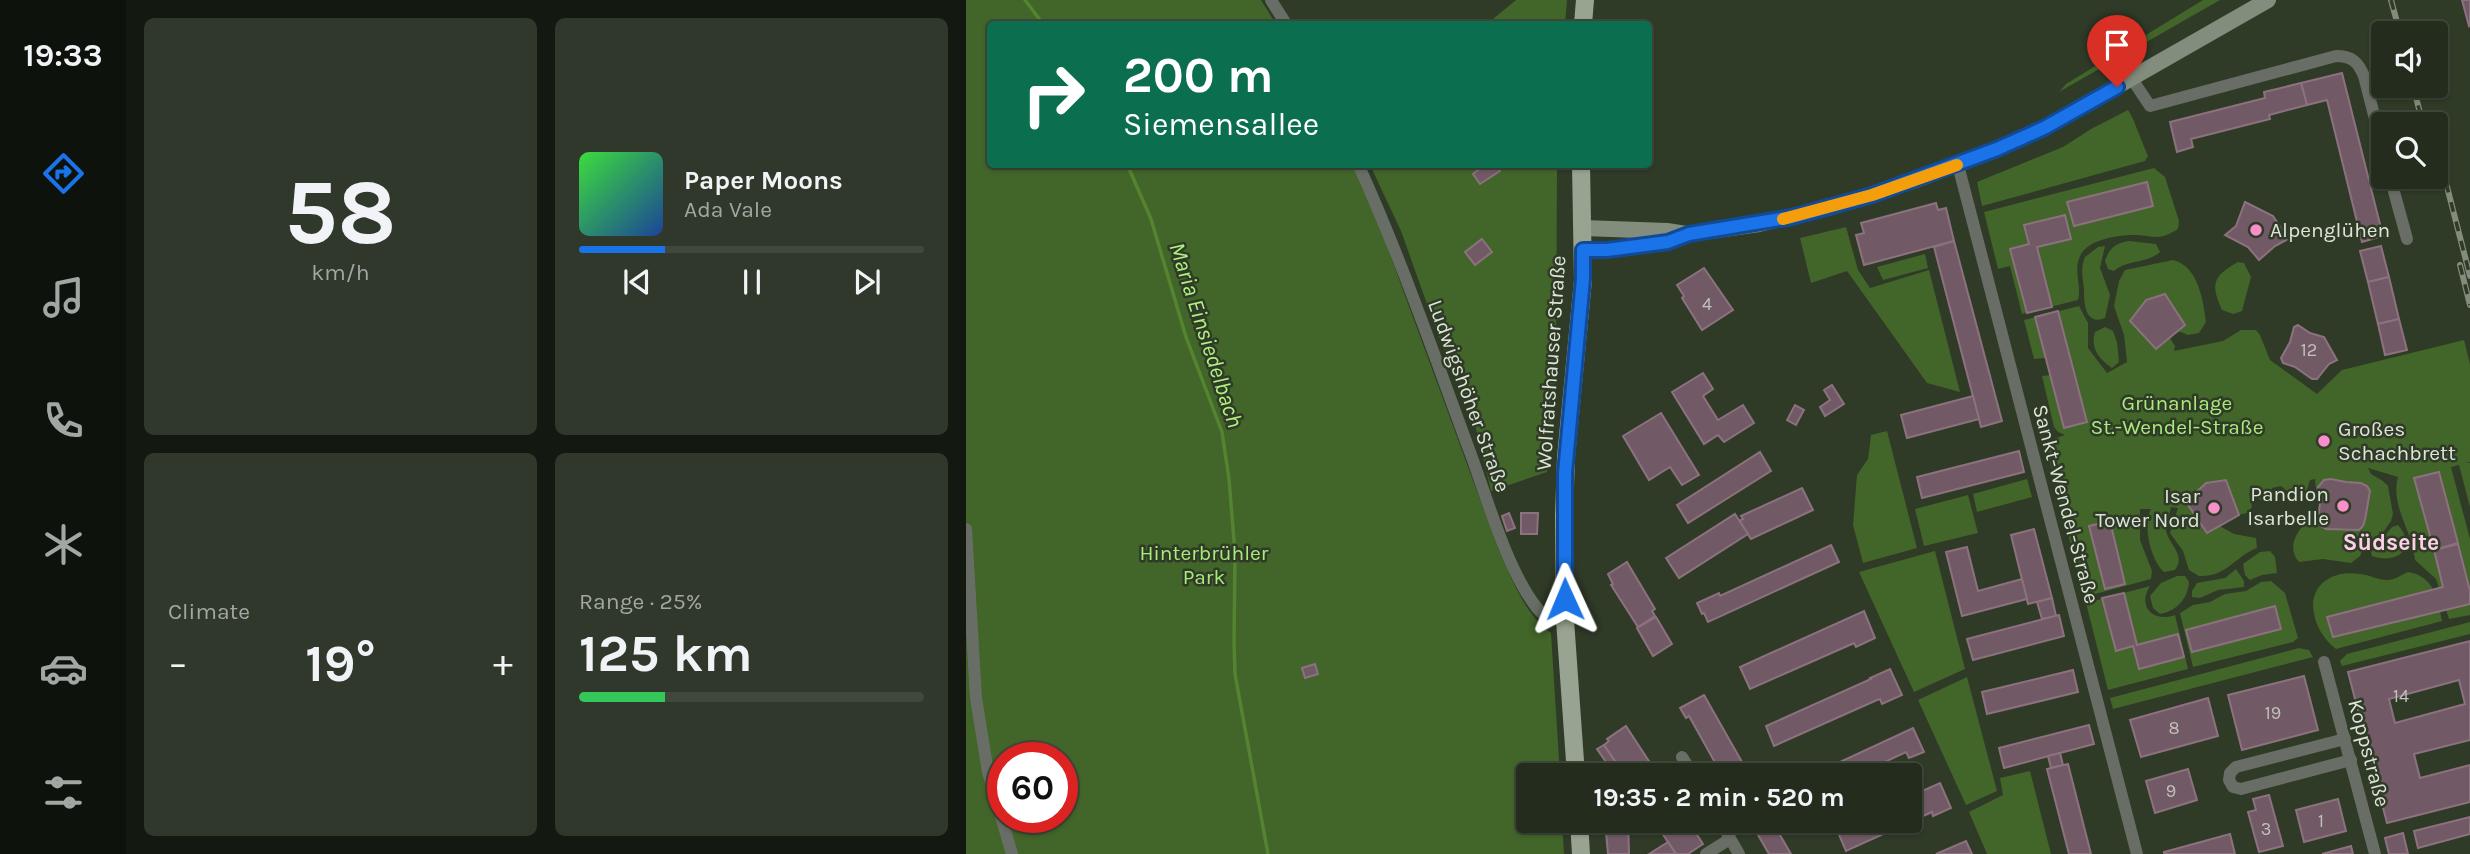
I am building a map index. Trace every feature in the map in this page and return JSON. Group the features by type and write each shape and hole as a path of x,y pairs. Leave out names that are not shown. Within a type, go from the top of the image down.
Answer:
{"main road":[{"path":"1583,21 1585,0"},
{"path":"1583,250 1607,250 1668,242 1689,234 1759,224 1832,207 1958,164 2044,128 2268,0"},
{"name":"Wolfratshauser Straße","path":"1575,763 1565,620 1565,473 1583,279 1581,168"},
{"path":"1583,228 1689,234"},
{"path":"1580,833 1581,854"}],"street":[{"path":"1271,0 1284,21"},
{"path":"2132,79 2150,106 2336,55 2348,56 2359,64 2373,112"},
{"name":"Sankt-Wendel-Straße","path":"1958,164 2137,854"},
{"name":"Ludwigshöher Straße","path":"1360,168 1383,219 1506,551 1537,608 1546,617 1565,620"},
{"path":"2393,189 2407,239"},
{"path":"966,529 976,698 988,772 1012,854"},
{"name":"Koppstraße","path":"2324,663 2375,854"},
{"path":"2345,738 2236,767 2230,773 2229,780 2233,787 2241,789 2351,760"},
{"path":"1682,757 1686,763"},
{"path":"1727,833 1739,854"},
{"path":"1706,854 1730,839"}],"green space":[{"name":"Hinterbrühler Park","path":"966,0 1261,0 1274,21 987,21 987,168 1353,168 1378,222 1499,551 1527,607 1551,633 1559,763 1516,763 1516,833 1563,833 1564,854 966,854"},
{"path":"1516,0 1567,0 1565,21 1491,21"},
{"path":"2203,0 2220,0 2059,92 2066,84"},
{"path":"2128,110 2148,156 2145,161 1982,206 1977,182 2063,147"},
{"path":"1371,168 1557,168 1556,373 1547,472 1491,491 1472,412 1438,335 1401,231"},
{"path":"2154,168 2165,177 2179,221 2178,229 2163,236 2120,236 2096,242 2084,250 2078,262 2078,300 2022,314 2010,266 1998,269 1984,212"},
{"path":"1846,227 1858,270 1870,288 1929,270 1960,392 1927,383 1847,271 1811,283 1800,238"},
{"path":"2129,241 2156,244 2160,252 2114,271 2108,269 2105,261 2111,249"},
{"path":"2105,246 2100,268 2110,295 2105,318 2098,320 2093,319 2087,312 2082,269 2085,257 2098,247"},
{"path":"1925,254 1928,268 1883,280 1877,267"},
{"name":"Grünanlage St.-Wendel-Straße","path":"2173,260 2181,263 2194,276 2201,294 2206,322 2199,333 2188,335 2178,331 2170,338 2175,346 2174,351 2223,341 2241,330 2256,330 2270,360 2317,394 2342,370 2464,340 2470,364 2470,462 2466,463 2470,463 2470,507 2459,465 2451,467 2470,539 2470,615 2449,619 2436,579 2415,560 2399,509 2396,488 2398,477 2368,468 2371,474 2388,486 2393,514 2384,531 2365,544 2360,556 2351,563 2323,559 2299,562 2294,555 2294,540 2320,508 2315,479 2310,480 2307,490 2299,495 2288,492 2281,486 2272,488 2271,495 2260,500 2257,492 2249,493 2252,507 2247,513 2239,515 2226,481 2206,483 2186,502 2207,533 2220,526 2234,534 2256,538 2257,548 2224,570 2199,576 2189,570 2183,551 2170,533 2178,508 2171,507 2166,531 2179,560 2175,570 2164,572 2155,560 2149,542 2147,524 2151,509 2140,509 2140,540 2152,571 2151,579 2084,597 2045,442 2065,435 2054,427 2042,376 2051,375 2046,358 2034,359 2024,320 2079,306 2088,323 2088,348 2107,373 2127,362 2124,335 2114,306 2119,281 2125,270"},
{"path":"2238,262 2244,263 2251,277 2242,311 2233,314 2222,310 2215,287 2219,276"},
{"path":"2105,327 2113,331 2117,342 2119,362 2112,368 2100,357 2094,343 2095,332"},
{"path":"1887,431 1917,548 1863,563 1853,525 1857,475 1868,459 1871,435"},
{"path":"2027,479 2032,497 1977,512 1973,494"},
{"path":"1968,495 1978,533 1924,546 1915,509"},
{"path":"2398,525 2406,541 2402,552 2389,558 2372,556 2371,552 2392,527"},
{"path":"1935,551 1965,669 1914,692 1859,572"},
{"path":"2270,551 2275,557 2277,573 2250,580 2245,575 2243,564 2260,552"},
{"path":"2236,569 2244,581 2244,587 2218,590 2200,598 2192,597 2197,583 2225,578"},
{"path":"2408,572 2417,574 2429,583 2442,621 2336,649 2327,641 2317,625 2313,606 2317,589 2322,583 2343,574 2360,574 2387,580"},
{"path":"2177,576 2185,576 2189,582 2186,593 2181,603 2160,614 2153,608 2150,596 2161,583"},
{"path":"2271,581 2285,593 2298,638 2293,642 2193,667 2180,613 2193,605 2210,602 2225,594 2246,591 2261,582"},
{"path":"2150,586 2146,593 2146,606 2154,615 2160,617 2175,615 2188,669 2108,690 2086,603"},
{"path":"2470,622 2470,634 2342,666 2340,661 2347,654"},
{"path":"2299,648 2309,650 2313,657 2113,709 2110,698"},
{"path":"1967,677 1997,791 1966,805 1918,700"},
{"path":"2030,771 2051,854 1987,854 1969,812 2003,795 2000,778"}],"building":[{"path":"2462,0 2470,0 2469,26"},
{"path":"2342,73 2383,236 2362,242 2327,100 2307,105 2301,83"},
{"path":"2301,83 2307,105 2269,115 2270,119 2191,139 2193,147 2177,152 2170,122 2265,98 2264,92"},
{"path":"1481,168 1498,168 1500,171 1480,184 1473,174"},
{"path":"2147,182 2153,206 2074,226 2067,202"},
{"name":"Alpenglühen","path":"2245,202 2273,216 2288,239 2259,260 2248,247 2225,235 2236,226"},
{"path":"1936,203 1938,210 1946,208 1954,241 1864,265 1856,235 1864,233 1861,223"},
{"path":"2065,215 2071,239 2037,247 2052,307 2027,313 2010,249 2029,244 2024,225"},
{"path":"1482,239 1492,252 1475,265 1465,252"},
{"path":"1954,241 2002,421 1981,427 1934,247"},
{"path":"2381,246 2389,277 2368,282 2360,251"},
{"path":"1704,268 1733,310 1702,330 1677,285"},
{"path":"2389,277 2399,319 2378,324 2368,282"},
{"path":"2165,294 2185,325 2156,349 2130,321 2146,300"},
{"path":"2058,311 2087,422 2064,428 2035,317"},
{"path":"2399,319 2407,350 2385,355 2378,324"},
{"path":"2298,325 2310,333 2324,337 2337,360 2329,364 2317,379 2312,379 2295,367 2283,363 2281,358 2290,342 2294,327"},
{"path":"1703,373 1713,389 1703,396 1718,420 1743,405 1754,423 1724,442 1718,435 1704,444 1672,392"},
{"path":"1832,385 1844,404 1825,416 1820,407 1830,400 1824,390"},
{"path":"1973,396 1979,419 1907,438 1901,415"},
{"path":"1795,405 1804,410 1796,425 1787,420"},
{"path":"1661,413 1699,475 1682,485 1670,467 1649,480 1623,436"},
{"path":"2019,451 2024,472 1922,498 1917,477"},
{"path":"1760,452 1771,471 1688,523 1677,505"},
{"path":"2439,472 2458,543 2434,550 2414,478"},
{"name":"Isar Tower Nord","path":"2226,480 2239,515 2207,533 2186,502 2206,483"},
{"name":"Pandion Isarbelle","path":"2324,480 2361,483 2370,491 2365,520 2359,530 2326,529 2321,526 2318,520 2318,487"},
{"path":"1802,488 1813,510 1751,539 1739,521 1743,519 1741,516"},
{"path":"1509,513 1515,528 1507,531 1502,516"},
{"path":"1521,513 1538,513 1537,534 1521,534"},
{"path":"1735,514 1748,534 1679,578 1666,558"},
{"path":"2110,521 2125,584 2105,589 2089,526"},
{"path":"2034,529 2052,598 2028,604 2011,535"},
{"path":"2458,544 2470,591 2470,604 2333,637 2327,617 2443,587 2434,550"},
{"path":"1831,545 1839,562 1708,622 1704,613 1702,614 1697,603 1719,593 1720,596"},
{"path":"1967,547 1978,591 2022,579 2027,599 1962,616 1946,552"},
{"path":"1627,562 1655,609 1652,611 1655,616 1638,627 1611,585 1613,584 1608,574"},
{"path":"2124,593 2137,645 2178,634 2184,657 2139,669 2133,646 2116,651 2102,598"},
{"path":"2052,598 2056,616 2042,619 2037,602"},
{"path":"2275,606 2281,629 2192,652 2186,630"},
{"path":"1864,611 1875,638 1856,647 1854,643 1750,689 1740,667"},
{"path":"2059,615 2064,636 1973,660 1967,639"},
{"path":"1656,617 1672,644 1653,656 1637,628"},
{"path":"2470,641 2470,740 2414,754 2420,778 2470,765 2470,802 2387,823 2348,672","holes":["2459,680 2465,704 2395,723 2389,699"]},
{"path":"1315,664 1318,674 1305,678 1302,668"},
{"path":"1890,669 1902,695 1882,704 1880,699 1877,700 1774,746 1766,726"},
{"path":"2073,670 2078,692 1987,714 1982,692"},
{"path":"2304,676 2318,730 2242,750 2228,695"},
{"path":"1704,695 1743,763 1715,763 1689,716 1686,718 1680,708"},
{"path":"2208,698 2218,736 2141,757 2130,720"},
{"path":"2089,725 2094,744 2004,768 1999,748"},
{"path":"1626,726 1650,763 1616,763 1604,745 1609,741 1607,739"},
{"path":"1913,728 1924,752 1909,758 1906,752 1883,763 1838,763"},
{"path":"1604,745 1616,763 1607,763 1597,749"},
{"path":"2060,753 2063,765 2051,768 2048,756"},
{"path":"2068,764 2091,854 2069,854 2047,769"},
{"path":"2188,769 2197,800 2155,813 2146,781"},
{"path":"1940,783 1951,808 1933,816 1932,812 1922,817 1922,791"},
{"path":"2269,795 2283,846 2259,852 2248,812 2256,810 2253,799"},
{"path":"2338,799 2346,831 2304,842 2296,810"},
{"path":"2470,817 2470,834 2418,848 2414,831"},
{"path":"1606,833 1628,833 1629,854 1608,854"},
{"path":"1662,833 1696,833 1703,844 1688,854 1676,854"},
{"path":"1757,833 1779,833 1791,854 1769,854"},
{"path":"1838,833 1886,833 1846,851"},
{"path":"2403,833 2408,854 2389,854 2385,838"},
{"path":"2230,834 2235,854 2164,854 2164,852"},
{"path":"1966,841 1972,854 1936,854"},
{"path":"1668,842 1676,854 1649,854"},
{"path":"2351,846 2353,854 2322,854"}],"waterway":[{"name":"Maria Einsiedelbach","path":"1025,0 1041,21"},
{"name":"Maria Einsiedelbach","path":"1129,168 1151,219 1186,337 1222,432 1235,553 1235,674 1268,854"}],"railway":[{"path":"2391,0 2397,21"},
{"path":"2416,98 2420,112"},
{"path":"2448,189 2470,276"},
{"path":"2460,265 2470,305"}],"slow traffic":[{"path":"1783,219 1872,195 1957,165"}],"place":[{"name":"Alpenglühen","path":"2256,230"},
{"name":"Großes Schachbrett","path":"2324,441"},
{"name":"Pandion Isarbelle","path":"2343,506"},
{"name":"Isar Tower Nord","path":"2214,508"}],"district":[{"name":"Südseite","path":"2391,542"}],"route":[{"path":"1565,599 1565,473 1583,279 1583,250 1607,250 1668,242 1689,234 1792,217 1872,195 1997,149 2044,128 2117,87"}]}
